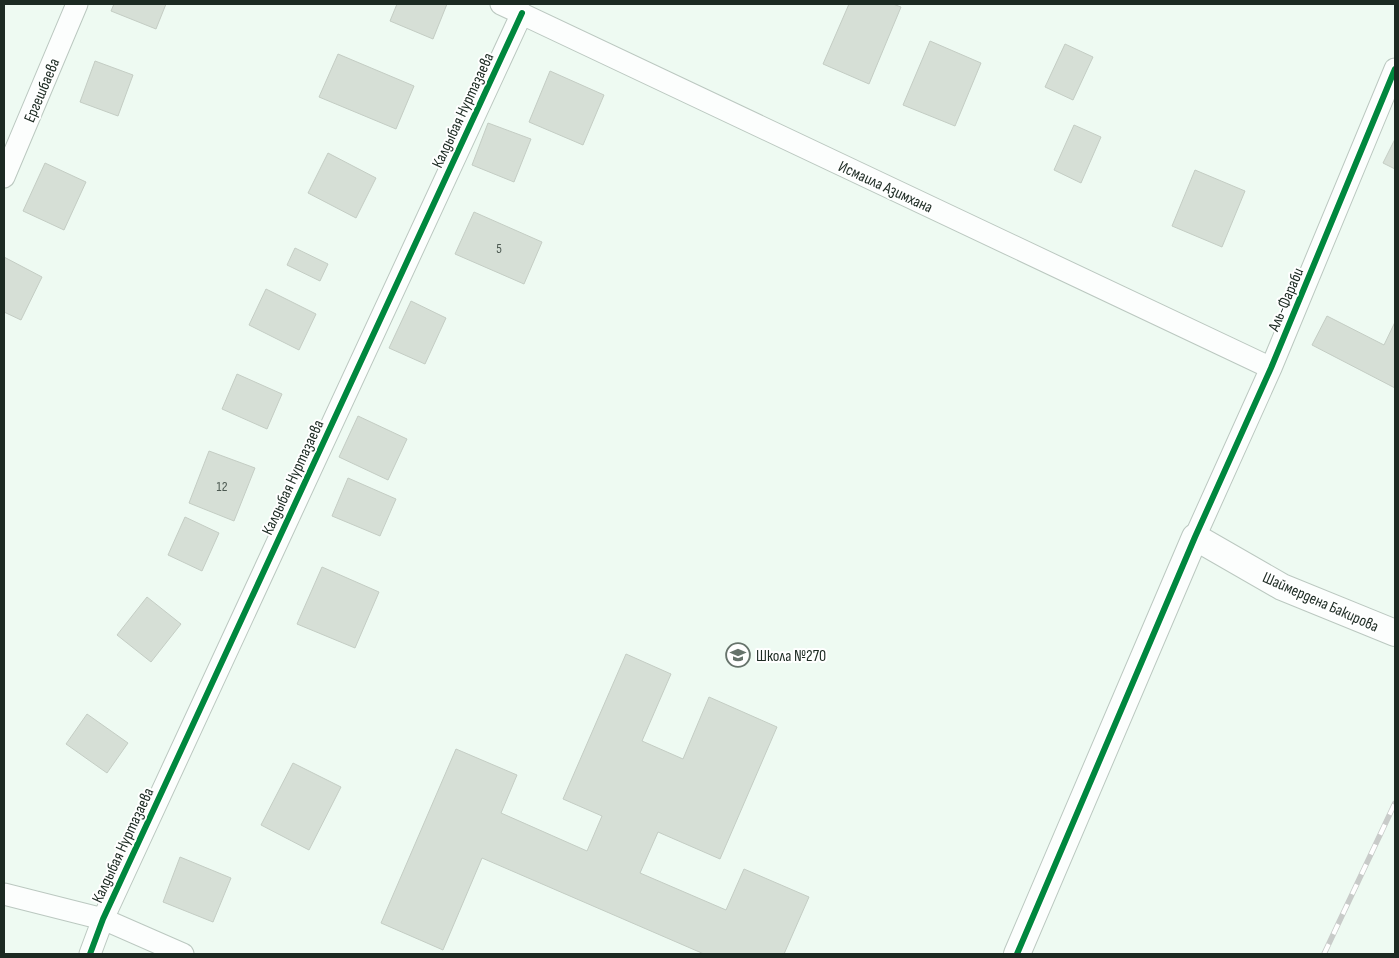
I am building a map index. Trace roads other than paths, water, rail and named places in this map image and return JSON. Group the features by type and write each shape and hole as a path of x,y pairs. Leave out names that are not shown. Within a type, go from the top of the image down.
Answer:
{"street":[{"name":"Ергешбаева","path":"4,177 78,4"},
{"name":"Исмаила Азимхана","path":"501,4 1271,368"},
{"name":"Калдыбая Нуртазаева","path":"90,954 103,919 522,13"},
{"name":"Аль-Фараби","path":"1195,537 1271,368 1395,69"},
{"path":"1017,954 1195,537"},
{"name":"Шаймердена Бакирова","path":"1195,537 1282,587 1395,633"},
{"path":"4,894 103,919 183,954"}],"railway":[{"path":"1324,954 1395,803"}],"place":[{"name":"Школа №270","path":"738,655"}]}
